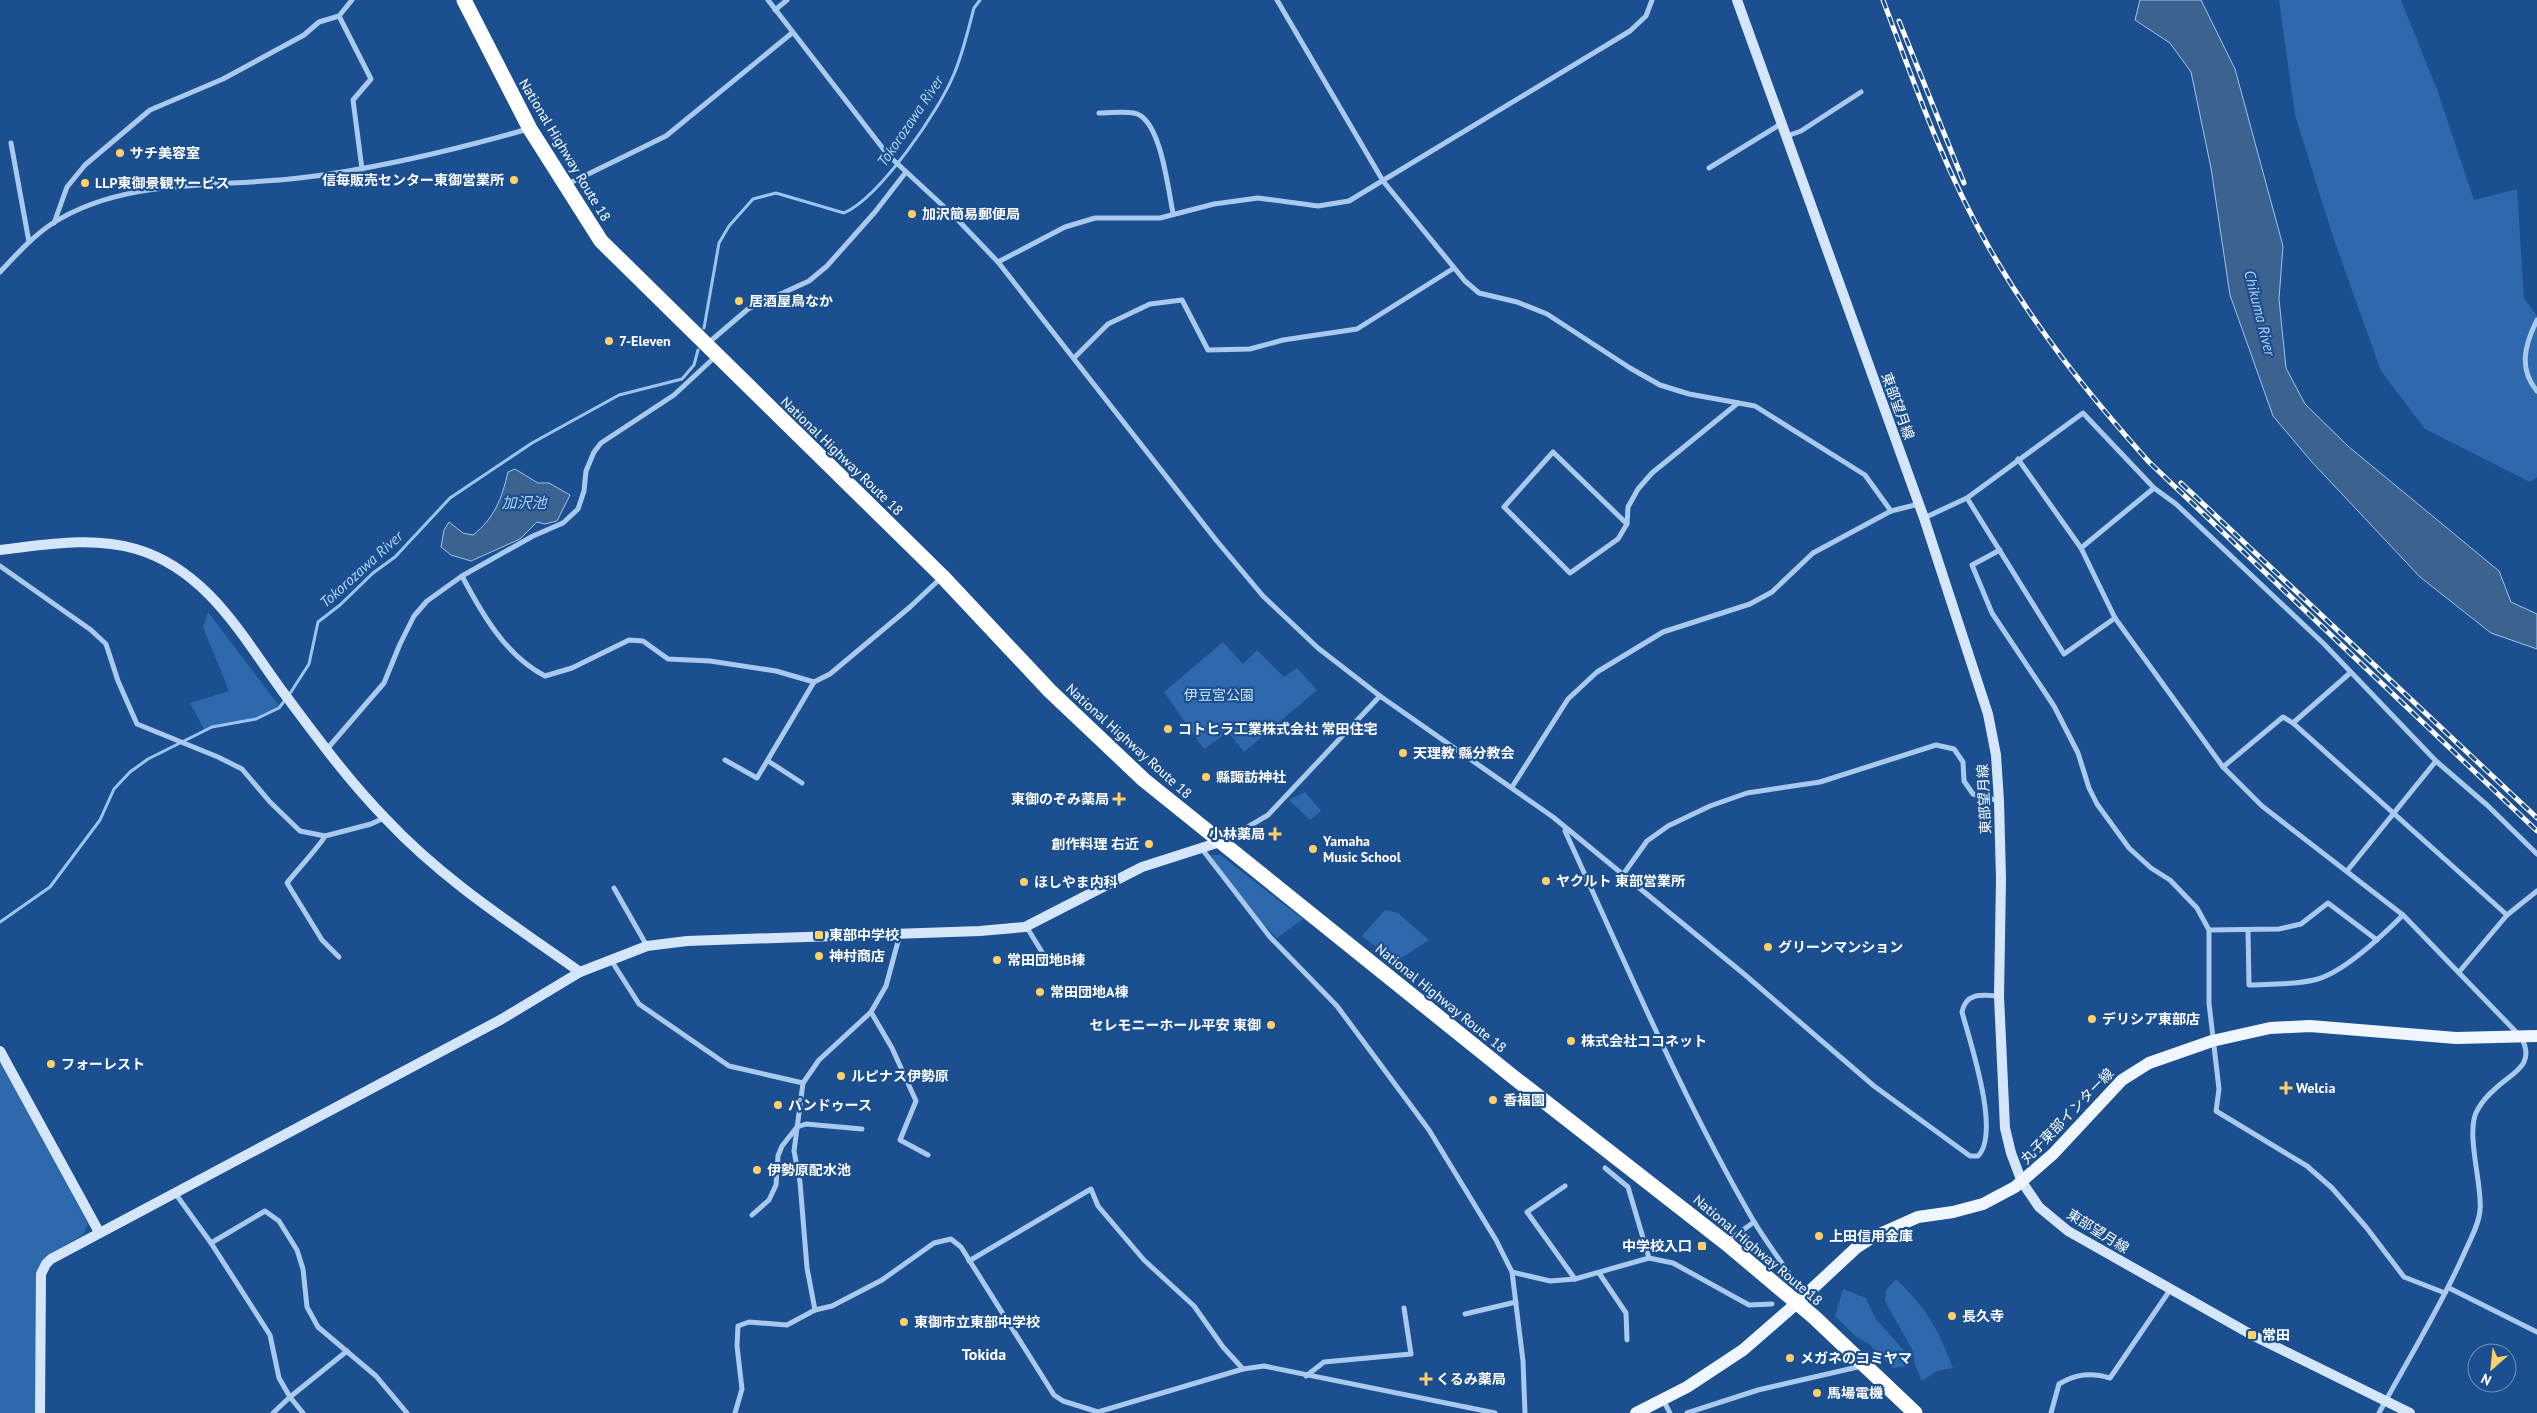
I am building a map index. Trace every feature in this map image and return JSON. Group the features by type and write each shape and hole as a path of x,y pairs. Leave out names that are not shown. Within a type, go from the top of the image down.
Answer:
{"highway":[{"name":"National Highway Route 18","path":"464,0 530,129 601,241 942,576 1064,705 1144,780 1220,842 1726,1243 1797,1303 1915,1413"}],"main road":[{"name":"丸子東部インター線","path":"1636,1413 1663,1400 1727,1362 1797,1303 1856,1248 1881,1232 1918,1217 1952,1212 1983,1204 2001,1196 2022,1182 2132,1072 2149,1063 2212,1041 2255,1030 2294,1026 2456,1038 2537,1036"}],"street":[{"path":"54,222 66,187 79,172 150,110 223,79 304,35 319,22 339,16 352,0"},
{"path":"768,0 888,155 954,216 998,262 1216,540 1263,596 1318,648 1380,696 1553,817 1622,876 1744,974 1874,1086 1970,1156 1978,1156 1981,1153 1987,1137 1984,1094 1962,1012 1965,1003 1972,997 1999,996"},
{"path":"775,10 788,0"},
{"path":"1278,0 1383,181 1454,268 1479,293 1517,302 1548,314 1630,368 1660,384 1689,394 1755,406 1865,475 1891,511"},
{"path":"998,262 1066,226 1095,218 1160,218 1173,213 1214,204 1258,198 1318,206 1349,201 1630,31 1646,16 1652,0"},
{"name":"東部望月線","path":"1737,0 1924,518 1988,714 1996,755 1999,801 2001,879 1999,996 2005,1128 2011,1153 2022,1182 2039,1207 2068,1231 2170,1290 2410,1413"},
{"path":"339,16 371,79 353,100 362,169"},
{"path":"560,179 572,182 666,136 792,33"},
{"path":"1787,136 1801,131 1861,92"},
{"path":"1099,113 1135,113 1146,119 1153,129 1163,160 1173,213"},
{"path":"1709,168 1782,123"},
{"path":"0,272 29,242 54,222 108,198 148,189 299,178 362,169 530,129"},
{"path":"11,143 29,242"},
{"path":"327,750 384,683 414,616 426,601 462,576 533,536 563,523 578,509 584,491 586,471 594,452 601,443 674,395 748,309 809,281 827,266 875,212 906,172"},
{"path":"1074,358 1108,324 1150,304 1182,300 1208,350 1250,348 1283,340 1357,328 1454,268"},
{"path":"2537,320 2526,341 2525,363 2527,377 2537,391"},
{"path":"1627,524 1553,452 1504,508 1570,573 1618,538 1627,524 1628,507 1638,489 1652,474 1738,403"},
{"path":"1924,518 1967,498 2084,412 2154,488 2176,504 2324,644 2436,761 2487,805 2537,854"},
{"path":"2018,459 2081,548 2115,618 2223,767 2262,806 2403,915 2521,1037 2527,1052 2522,1069 2495,1088 2476,1110 2473,1150 2480,1210 2474,1230 2449,1288 2380,1413"},
{"path":"2081,548 2154,488"},
{"path":"1967,498 2064,654 2115,618"},
{"path":"1512,787 1568,699 1597,672 1662,632 1750,604 1772,592 1813,553 1891,511 1919,504"},
{"path":"0,550 59,543 90,542 137,549 170,563 201,586 219,604 327,750 384,818 455,882 580,972"},
{"path":"2000,550 1972,565 1992,613 2054,706 2078,753 2089,788 2097,804 2129,848 2151,868 2170,880 2197,908 2208,930 2212,1041 2219,1089 2216,1111 2307,1166 2332,1188 2404,1276 2445,1294"},
{"path":"0,566 91,630 106,644 118,680 137,724 188,747 218,757 242,769 270,802 300,831 325,836 371,824 384,818"},
{"path":"462,576 479,608 510,649 529,668 545,676 572,668 629,640 643,641 668,658 710,661 776,671 814,682"},
{"path":"725,760 757,778 814,682 837,668 910,607 942,576"},
{"path":"2293,723 2350,673"},
{"path":"40,1413 41,1274 51,1259 502,1018 580,972 647,946 687,941 980,931 1026,926 1051,915 1115,880 1164,860 1220,842 1268,816 1380,696"},
{"path":"2223,767 2282,717 2293,723 2507,915"},
{"path":"1622,876 1647,841 1668,826 1710,806 1747,793 1820,782 1936,745 1954,749 1963,762 1964,781 1973,794 1999,801"},
{"path":"768,761 802,783"},
{"path":"2346,871 2436,761"},
{"path":"1564,828 1671,1060 1754,1222 1795,1283"},
{"path":"325,836 323,842 315,848 287,883 322,940 339,958"},
{"path":"1202,849 1270,937 1338,1006 1367,1049 1400,1090 1428,1130 1486,1224 1512,1272 1525,1413"},
{"path":"614,888 647,946"},
{"path":"2459,972 2507,915 2537,891"},
{"path":"2208,930 2279,930 2301,924 2328,903 2377,940"},
{"path":"2248,930 2249,985 2317,980 2329,974 2377,940 2403,915"},
{"path":"1026,926 1045,957 1056,964 1078,957"},
{"path":"815,1310 807,1268 800,1182 794,1151 803,1083 819,1060 871,1012 886,986 900,934"},
{"path":"610,959 639,1004 729,1066 803,1083"},
{"path":"871,1012 892,1048 916,1101 900,1140 928,1155"},
{"path":"0,1051 99,1232"},
{"path":"752,1215 769,1200 776,1185 778,1156 782,1146 797,1128 806,1124 862,1130"},
{"path":"1605,1168 1628,1188 1649,1258"},
{"path":"1566,1186 1527,1212 1574,1279"},
{"path":"969,1261 1091,1189 1098,1206 1144,1260 1194,1306 1223,1347 1244,1369"},
{"path":"175,1193 211,1243 270,1335 279,1378 302,1413"},
{"path":"211,1243 265,1211 279,1221 297,1250 303,1269 307,1308 318,1327 376,1376 407,1413"},
{"path":"1726,1243 1754,1222"},
{"path":"735,1413 742,1389 737,1346 738,1326 749,1322 786,1325 815,1310 832,1306 882,1280 934,1243 951,1239 961,1247 1054,1395 1063,1401 1098,1413 1244,1369 1264,1366 1495,1413"},
{"path":"1512,1272 1550,1281 1574,1279 1649,1258 1673,1263 1749,1305 1772,1304"},
{"path":"1599,1273 1626,1313 1627,1340"},
{"path":"2449,1288 2537,1332"},
{"path":"2051,1413 2059,1384 2070,1378 2088,1374 2110,1378 2170,1290"},
{"path":"1465,1314 1516,1302"},
{"path":"1306,1376 1324,1362 1411,1354 1404,1308"},
{"path":"273,1413 290,1397 347,1352"},
{"path":"1687,1413 1758,1390 1864,1365"},
{"path":"1663,1400 1670,1413"}],"green space":[{"path":"2279,0 2401,0 2438,92 2474,200 2517,189 2524,298 2537,316 2537,477 2530,482 2425,429 2381,371 2333,237 2295,115"},
{"path":"208,612 280,707 256,719 212,727 205,731 190,703 229,691 203,627"},
{"name":"伊豆宮公園","path":"1223,642 1243,664 1257,650 1284,677 1297,668 1317,690 1244,752 1228,732 1204,749 1164,692"},
{"path":"1305,792 1321,811 1310,820 1289,800"},
{"path":"1212,855 1220,855 1303,919 1277,938 1257,917 1213,861"},
{"path":"1385,910 1398,913 1429,940 1395,962 1362,936"},
{"path":"0,1059 88,1224 83,1235 46,1256 37,1274 35,1413 0,1413"},
{"path":"1896,1279 1916,1300 1937,1330 1953,1368 1937,1371 1922,1381 1915,1365 1913,1351 1885,1301 1886,1290"},
{"path":"1843,1289 1866,1298 1875,1318 1908,1355 1908,1366 1893,1368 1869,1344 1855,1336 1835,1316"}],"water":[{"name":"Chikuma River","path":"2140,0 2201,0 2235,69 2283,246 2279,299 2286,368 2305,404 2349,447 2499,571 2511,602 2537,614 2537,649 2491,633 2420,577 2311,461 2273,416 2230,295 2211,168 2191,72 2170,43 2135,20"},
{"name":"加沢池","path":"515,469 538,483 549,483 570,495 557,521 545,524 537,522 520,539 471,561 451,555 441,547 444,530 449,522 463,533 473,535 480,529 496,507 508,472"}],"waterway":[{"name":"Tokorozawa River","path":"704,328 719,243 729,226 753,199 776,193 844,213 874,190 891,172 936,109 954,74 974,8 980,0"},
{"name":"Tokorozawa River","path":"289,695 309,664 318,622 340,605 373,573 395,557 450,498 532,443 619,395 682,379 694,365 698,350"},
{"name":"Tokorozawa River","path":"0,922 50,887 100,820 114,789 130,772 148,759 212,727 256,719 279,708 285,700"}],"railway":[{"path":"1883,0 1930,124 1971,215 2004,274 2062,358 2149,462 2537,831"},
{"path":"1899,21 1964,183"},
{"path":"2181,483 2537,818"}],"place":[{"name":"サチ美容室","path":"120,153"},
{"name":"信毎販売センター東御営業所","path":"514,180"},
{"name":"LLP東御景観サービス","path":"85,183"},
{"name":"加沢簡易郵便局","path":"912,214"},
{"name":"居酒屋鳥なか","path":"739,301"},
{"name":"7-Eleven","path":"609,341"},
{"name":"コトヒラ工業株式会社 常田住宅","path":"1168,729"},
{"name":"天理教 縣分教会","path":"1403,753"},
{"name":"縣諏訪神社","path":"1206,777"},
{"name":"東御のぞみ薬局","path":"1119,799"},
{"name":"小林薬局","path":"1275,834"},
{"name":"創作料理 右近","path":"1149,844"},
{"name":"Yamaha Music School","path":"1313,849"},
{"name":"ヤクルト 東部営業所","path":"1546,881"},
{"name":"ほしやま内科","path":"1024,882"},
{"name":"東部中学校","path":"819,935"},
{"name":"グリーンマンション","path":"1768,947"},
{"name":"神村商店","path":"819,956"},
{"name":"常田団地B棟","path":"997,960"},
{"name":"常田団地A棟","path":"1040,992"},
{"name":"デリシア東部店","path":"2092,1019"},
{"name":"セレモニーホール平安 東御","path":"1271,1025"},
{"name":"株式会社ココネット","path":"1571,1041"},
{"name":"フォーレスト","path":"51,1064"},
{"name":"ルピナス伊勢原","path":"841,1076"},
{"name":"Welcia","path":"2286,1088"},
{"name":"香福園","path":"1493,1100"},
{"name":"パンドゥース","path":"778,1105"},
{"name":"伊勢原配水池","path":"757,1170"},
{"name":"上田信用金庫","path":"1819,1236"},
{"name":"中学校入口","path":"1702,1246"},
{"name":"長久寺","path":"1952,1316"},
{"name":"東御市立東部中学校","path":"904,1322"},
{"name":"常田","path":"2252,1335"},
{"name":"メガネのコミヤマ","path":"1790,1358"},
{"name":"くるみ薬局","path":"1426,1379"},
{"name":"馬場電機","path":"1817,1393"}],"district":[{"name":"Tokida","path":"984,1354"}]}
